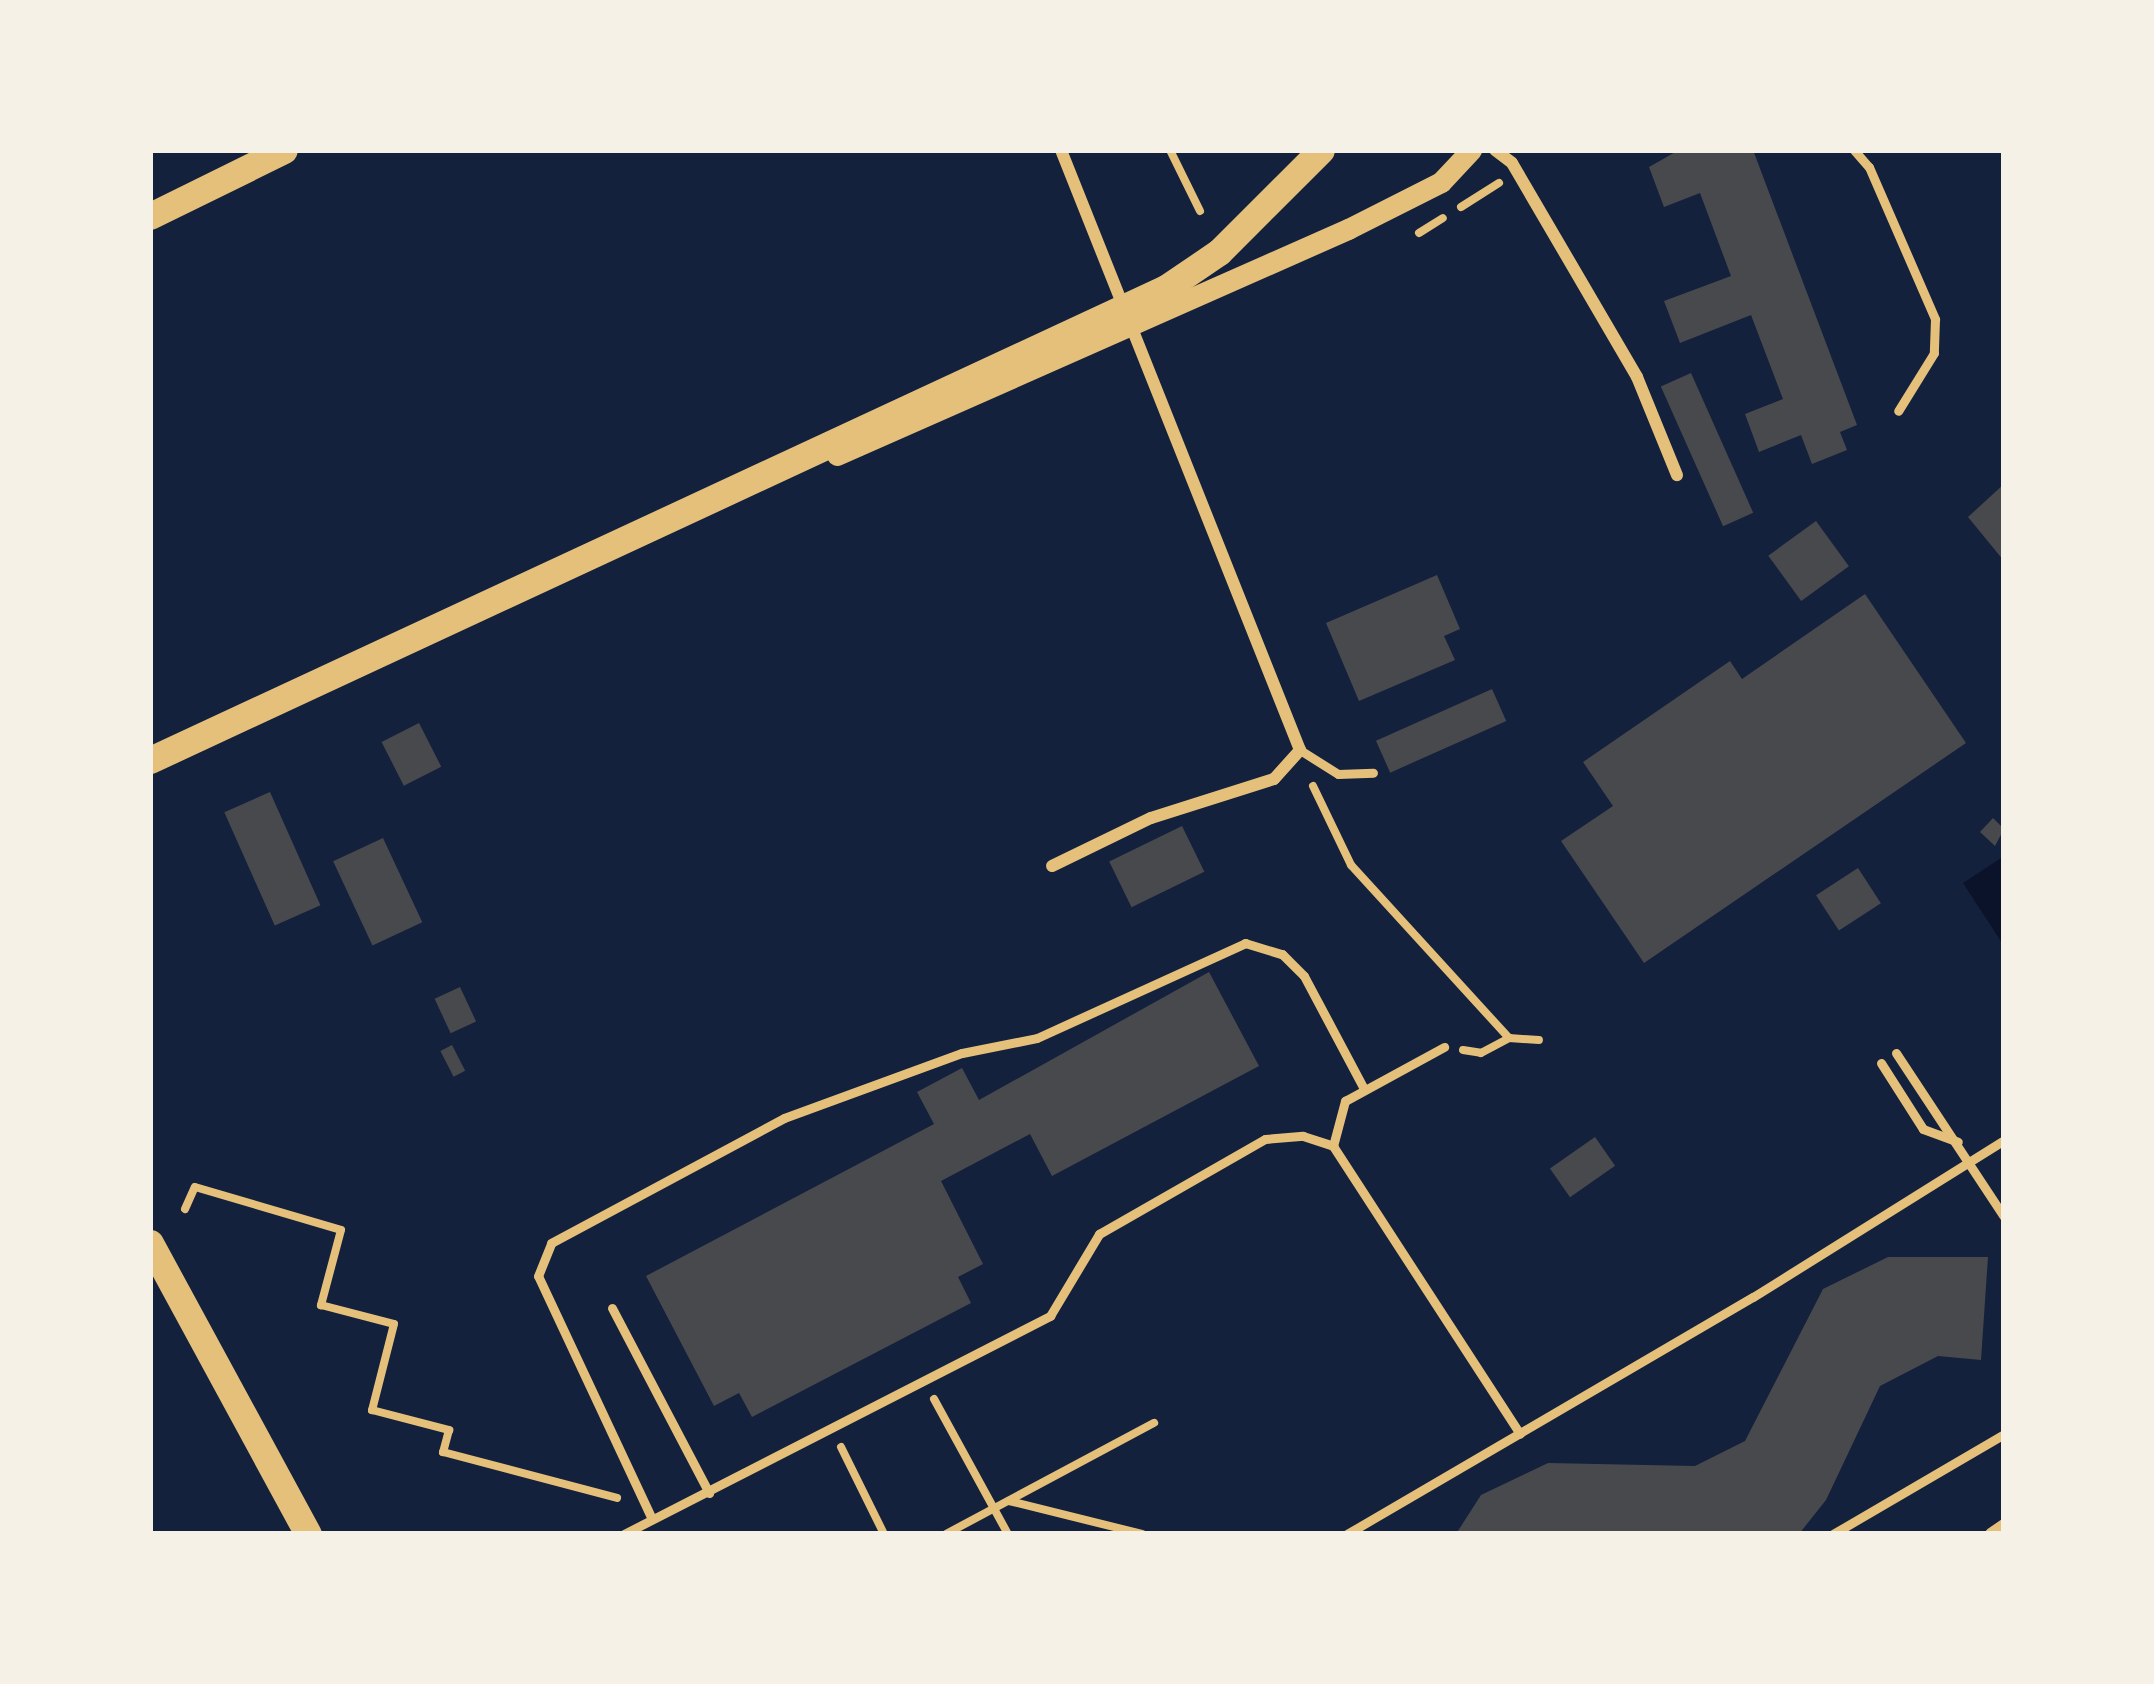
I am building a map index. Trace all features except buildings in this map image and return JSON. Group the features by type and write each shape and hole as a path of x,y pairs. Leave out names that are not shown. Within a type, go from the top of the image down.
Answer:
{"main road":[{"path":"150,216 284,150"},
{"path":"150,760 1124,314 1219,252 1322,150"},
{"path":"152,1246 308,1534"}],"street":[{"path":"1052,866 1151,818 1274,778 1300,750 1061,150"},
{"path":"150,772 1124,314 1404,201 1441,182 1471,150"},
{"path":"1496,150 1518,172 1637,377 1677,475"},
{"path":"1991,1534 2004,1525"}],"lane":[{"path":"1853,150 1869,167 1934,319 1934,353 1898,411"},
{"path":"1300,750 1338,774 1373,773"},
{"path":"652,1519 538,1276 550,1243 784,1118 962,1053 1037,1038 1245,943 1282,954 1304,976 1363,1087"},
{"path":"1333,1146 1345,1101 1363,1087 1444,1047"},
{"path":"1896,1053 2004,1217"},
{"path":"1881,1063 1923,1129 1958,1142"},
{"path":"624,1534 1050,1316 1099,1234 1265,1139 1303,1136 1333,1146 1520,1435"},
{"path":"1347,1534 1520,1435 2004,1139"},
{"path":"613,1308 709,1493"},
{"path":"1833,1534 2004,1434"}],"path":[{"path":"1170,150 1200,211"},
{"path":"1419,233 1518,172"},
{"path":"1330,833 1509,1038"},
{"path":"1444,1047 1481,1053 1509,1038 1539,1040"},
{"path":"185,1209 195,1187 341,1230 322,1305 394,1324 372,1410 449,1430 443,1452 616,1498 652,1519"},
{"path":"924,1382 1009,1534"},
{"path":"946,1534 1154,1423"},
{"path":"832,1430 884,1534"},
{"path":"1008,1501 1142,1534"}],"water":[{"path":"2004,856 2004,946 1963,883"}]}
